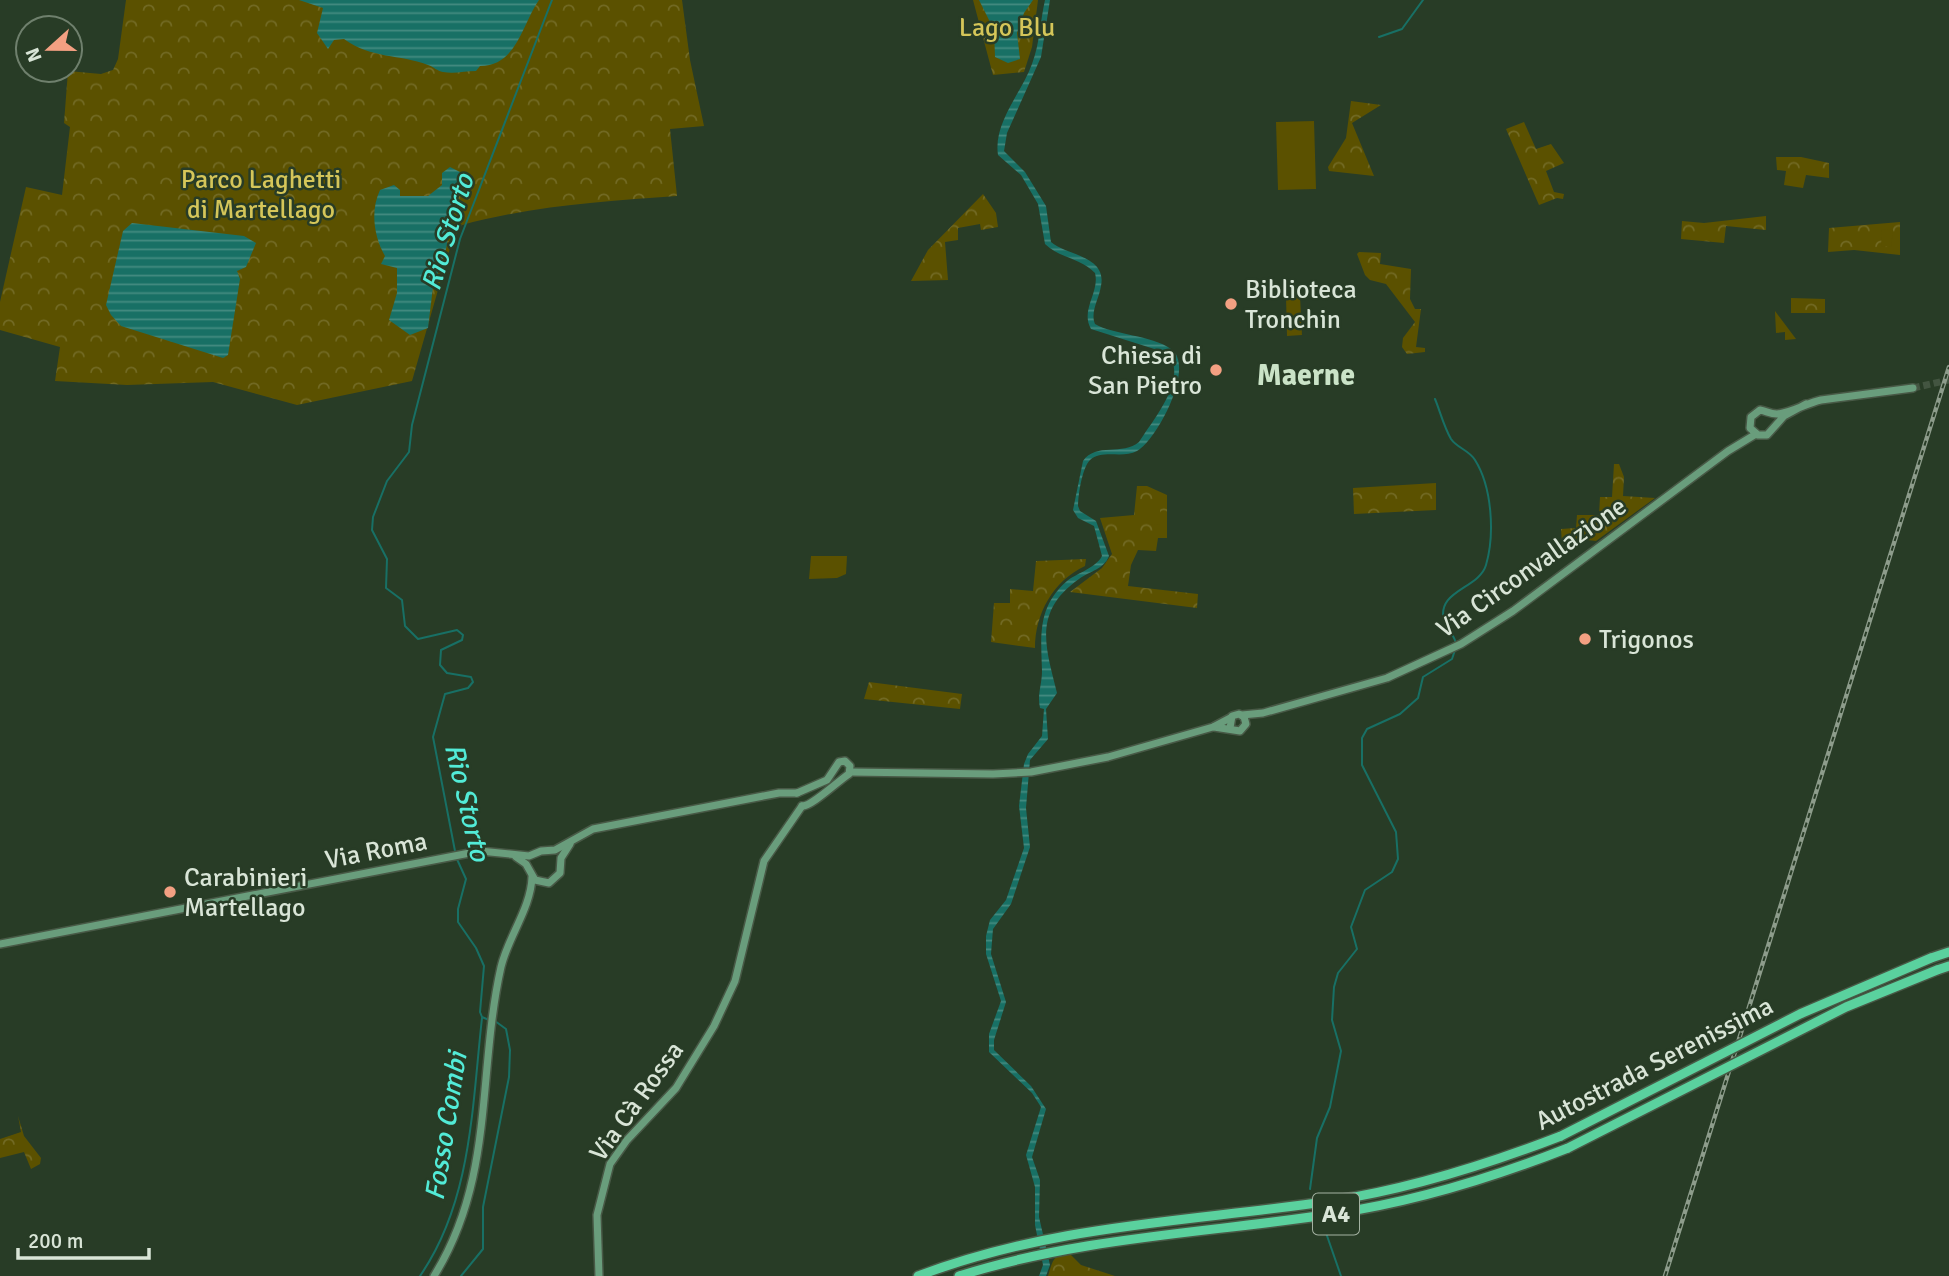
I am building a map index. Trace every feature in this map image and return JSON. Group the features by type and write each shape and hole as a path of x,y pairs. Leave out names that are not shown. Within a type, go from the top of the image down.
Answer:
{"highway":[{"name":"Autostrada Serenissima","path":"918,1276 1030,1242 1142,1222 1331,1201 1385,1191 1479,1166 1561,1136 1800,1014 1949,952"},
{"name":"Autostrada Serenissima","path":"959,1276 1034,1255 1095,1243 1286,1220 1389,1204 1482,1179 1568,1148 1616,1126 1784,1036 1886,989 1949,965"}],"main road":[{"path":"1806,404 1784,416 1766,435 1756,434 1749,425 1755,412 1763,410 1771,414 1806,404 1913,388"},
{"path":"1771,414 1774,428"},
{"name":"Via Circonvallazione","path":"1728,451 1741,439 1749,425"},
{"name":"Via Circonvallazione","path":"1242,715 1263,713 1387,678 1451,650 1513,611 1728,451 1756,434"},
{"name":"Via Circonvallazione","path":"1246,727 1263,713"},
{"path":"850,772 848,763 839,762 824,782 802,788 796,799 802,806 812,805 831,785 850,772 1031,772 1087,762 1213,727 1236,714 1242,715 1246,727 1237,732 1230,728 1213,727"},
{"path":"1230,718 1230,728"},
{"path":"528,868 533,855 541,850 551,851 600,827 785,792 797,793"},
{"name":"Via Cà Rossa","path":"599,1276 597,1214 610,1164 627,1140 676,1088 714,1026 735,981 764,861 802,806"},
{"path":"525,904 545,883 558,877 561,862 575,838"},
{"name":"Via Roma","path":"0,944 456,855 480,851 513,856 533,855"},
{"path":"551,851 561,862"},
{"path":"434,1276 453,1241 473,1185 504,957 525,904 532,877 528,868 513,856"},
{"path":"532,877 545,883"}],"green space":[{"name":"Parco Laghetti di Martellago","path":"126,0 682,0 690,60 704,126 670,129 677,196 542,209 462,225 452,241 412,381 297,405 213,382 127,385 55,381 60,347 0,330 0,302 26,187 62,195 70,127 64,123 67,84 84,84 84,72 101,74 113,70 118,59"},
{"name":"Lago Blu","path":"973,0 1038,0 1032,47 1024,72 993,75"},
{"path":"1351,101 1381,105 1352,123 1374,176 1329,171 1328,167 1346,138"},
{"path":"1314,121 1316,189 1278,190 1276,122"},
{"path":"1524,122 1536,149 1551,144 1564,163 1546,171 1554,192 1564,194 1563,199 1557,198 1539,205 1506,129"},
{"path":"1776,157 1801,157 1829,163 1829,178 1806,175 1803,188 1784,185 1786,171 1777,170"},
{"path":"983,194 996,213 998,227 981,230 980,224 958,228 958,240 945,242 948,280 911,281 928,250"},
{"path":"1766,216 1766,230 1726,226 1724,243 1681,239 1682,221 1704,223"},
{"path":"1900,222 1900,255 1854,250 1828,252 1829,228"},
{"path":"1882,229 1893,230 1891,247 1881,246"},
{"path":"1381,253 1380,264 1411,269 1410,299 1415,309 1421,309 1416,347 1425,348 1425,352 1407,354 1402,347 1403,338 1415,322 1386,284 1370,280 1365,275 1357,254"},
{"path":"1300,296 1302,335 1287,336 1286,297"},
{"path":"1791,298 1825,299 1825,313 1791,313"},
{"path":"1775,311 1796,339 1785,340 1785,332 1776,333"},
{"path":"1614,464 1619,464 1624,477 1623,496 1655,498 1596,541 1578,539 1562,544 1561,529 1576,528 1577,515 1599,515 1600,497 1612,497"},
{"path":"1436,483 1436,510 1354,514 1353,488"},
{"path":"1137,486 1147,486 1167,495 1167,538 1158,538 1156,551 1138,550 1131,565 1128,586 1198,594 1197,608 1070,592 1102,568 1112,554 1100,518 1134,515"},
{"path":"1149,505 1160,505 1160,525 1149,524"},
{"path":"811,556 847,556 846,574 837,578 809,579"},
{"path":"1086,559 1085,566 1064,580 1048,600 1038,623 1035,648 991,642 994,603 1010,603 1010,589 1033,591 1036,561"},
{"path":"869,682 962,694 960,709 864,699"},
{"path":"18,1116 24,1136 41,1158 40,1164 31,1169 24,1152 0,1158 0,1139 21,1132"},
{"path":"1067,1251 1081,1265 1115,1276 1048,1276 1056,1257"}],"water":[{"path":"299,0 539,0 517,42 502,59 480,66 476,71 452,73 365,50 344,39 334,40 328,49 317,33 323,8"},
{"path":"979,0 1033,0 1024,13 1017,33 1020,59 1008,63 995,57 994,30"},
{"path":"1045,0 1050,0 1041,57 1007,133 1004,151 1025,172 1046,206 1051,242 1085,258 1098,268 1101,286 1094,310 1095,324 1163,344 1178,358 1179,371 1171,402 1145,444 1131,453 1095,457 1087,464 1083,475 1078,506 1080,511 1096,521 1109,556 1100,567 1079,579 1064,592 1054,604 1048,618 1047,646 1057,693 1046,709 1048,739 1030,760 1026,808 1030,847 1011,904 993,929 991,954 1006,1002 994,1040 994,1050 1031,1086 1046,1109 1032,1157 1040,1180 1039,1217 1050,1265 1046,1276 1039,1276 1043,1265 1035,1225 1035,1187 1026,1155 1041,1107 1032,1093 989,1052 989,1034 1001,1001 986,954 986,936 990,920 1006,900 1024,848 1019,806 1024,764 1042,736 1044,709 1040,708 1039,698 1042,634 1046,612 1050,601 1067,581 1091,567 1102,556 1094,526 1078,518 1073,510 1083,461 1095,452 1125,448 1139,442 1167,399 1174,374 1173,363 1167,353 1091,329 1088,315 1095,287 1095,273 1045,244 1038,204 1021,175 998,155 1004,120 1035,56"},
{"path":"450,167 466,175 455,201 446,249 433,287 428,328 410,335 389,320 397,293 397,268 381,264 385,256 378,241 375,206 380,190 394,185 400,190 400,196 428,196 442,185 442,173"},
{"path":"132,223 244,236 256,243 246,267 237,271 240,279 228,355 223,358 121,326 111,315 106,305 123,231"}],"waterway":[{"name":"Rio Storto","path":"455,851 433,737 445,694 468,688 473,682 471,677 447,673 440,665 441,650 462,640 463,635 457,630 418,639 405,626 402,600 386,588 387,559 372,530 373,517 387,481 409,452 412,425 460,239 552,0"},
{"path":"1379,37 1402,29 1423,0"},
{"path":"1435,399 1451,439 1472,457 1481,471 1490,511 1489,553 1486,565 1475,580 1452,596 1443,611 1444,621 1456,644"},
{"path":"1310,1189 1317,1138 1330,1107 1341,1051 1332,1020 1334,987 1338,973 1357,949 1351,927 1365,890 1392,872 1398,859 1396,832 1362,765 1362,738 1367,729 1400,714 1418,698 1423,677 1452,659 1455,650"},
{"name":"Rio Storto","path":"456,857 466,879 458,909 458,922 476,948 484,966 480,1012 482,1017 489,1020"},
{"name":"Fosso Combi","path":"420,1276 437,1247 460,1185 472,1119 482,1018"},
{"name":"Rio Storto","path":"461,1276 483,1249 483,1207 509,1077 510,1050 506,1029 495,1021"},
{"path":"1325,1230 1341,1276"}],"tunnel":[{"path":"1913,388 1949,380"}],"railway":[{"path":"1665,1276 1949,367"}],"place":[{"name":"Biblioteca Tronchin","path":"1231,304"},
{"name":"Chiesa di San Pietro","path":"1216,370"},
{"name":"Trigonos","path":"1585,639"},
{"name":"Carabinieri Martellago","path":"170,892"}],"district":[{"name":"Maerne","path":"1306,375"}]}
